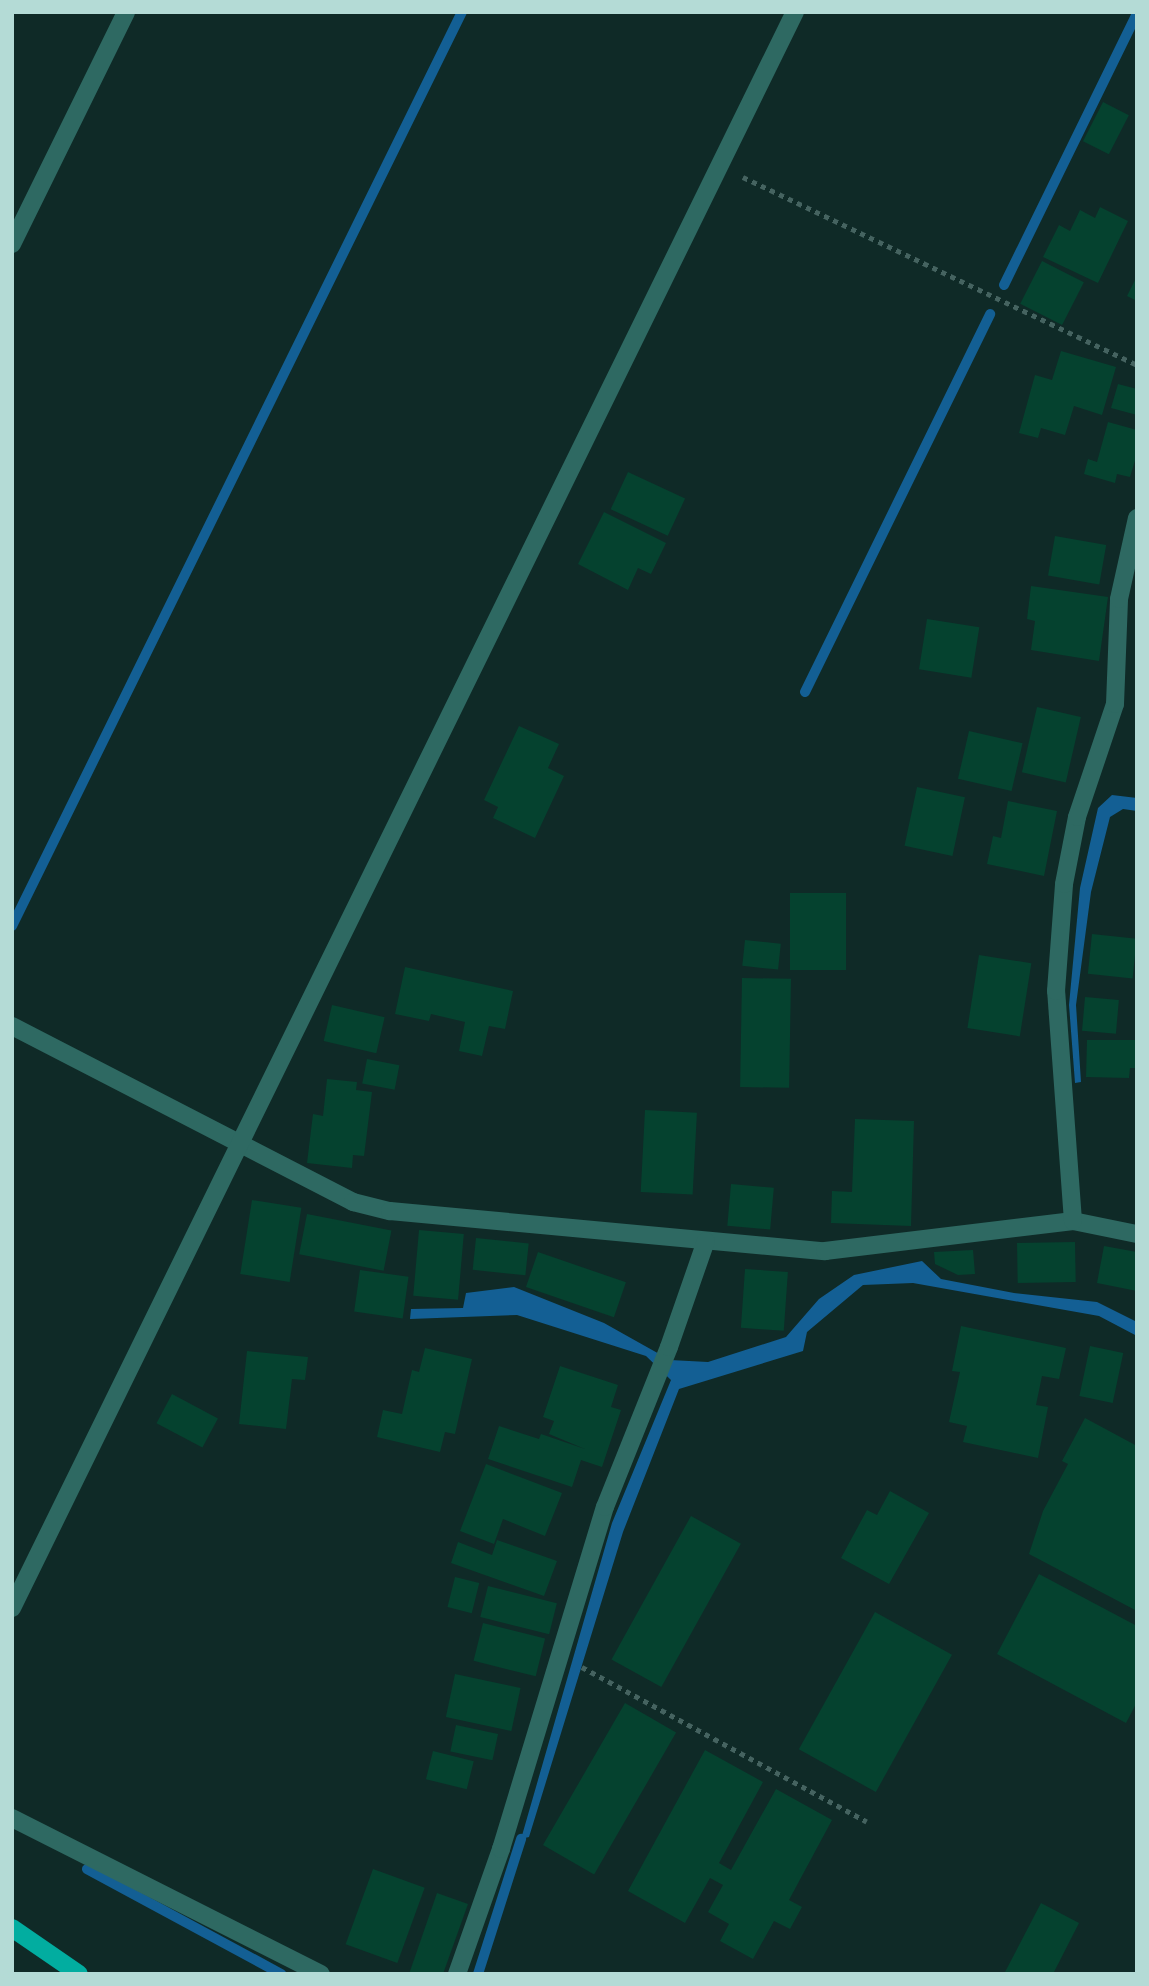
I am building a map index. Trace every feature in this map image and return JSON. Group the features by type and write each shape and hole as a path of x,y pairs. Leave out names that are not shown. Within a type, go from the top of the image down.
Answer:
{"main road":[{"path":"12,1928 79,1974"}],"street":[{"path":"12,244 126,12"},
{"path":"12,1608 795,12"},
{"path":"1073,1221 1056,991 1064,884 1077,817 1115,704 1119,599 1137,518"},
{"path":"12,1026 353,1202 390,1211 825,1251 1073,1221 1137,1234"},
{"path":"457,1974 501,1849 604,1507 670,1348 705,1241"},
{"path":"12,1818 321,1974"}],"path":[{"path":"720,166 1137,365"},
{"path":"593,1671 867,1822"}],"water":[{"path":"1112,795 1137,798 1137,811 1123,809 1110,817 1091,892 1076,1005 1081,1082 1075,1083 1069,1005 1080,888 1098,808"},
{"path":"922,1261 941,1279 1014,1293 1097,1302 1137,1322 1137,1336 1099,1316 913,1283 863,1285 807,1332 803,1351 679,1389 623,1532 529,1837 521,1839 612,1523 671,1380 646,1356 517,1315 410,1319 411,1309 463,1308 466,1293 514,1287 604,1323 670,1360 708,1362 786,1337 819,1299 854,1275"}],"building":[{"path":"1103,102 1129,115 1109,154 1083,141"},
{"path":"1100,207 1128,221 1098,283 1043,257 1059,225 1070,231 1080,210 1095,218"},
{"path":"1042,261 1084,282 1062,325 1020,304"},
{"path":"1137,276 1137,301 1127,296"},
{"path":"1061,351 1116,367 1102,415 1074,406 1065,435 1041,428 1038,438 1019,433 1035,375 1052,380"},
{"path":"1118,384 1137,389 1137,415 1111,408"},
{"path":"1108,422 1137,430 1137,454 1130,477 1117,474 1115,483 1084,474 1088,459 1097,462"},
{"path":"628,472 685,499 668,536 611,509"},
{"path":"604,512 666,543 651,574 638,568 628,590 578,564"},
{"path":"1055,536 1106,545 1099,584 1048,575"},
{"path":"1031,586 1108,597 1099,661 1031,650 1035,621 1027,619"},
{"path":"927,619 979,627 971,678 919,669"},
{"path":"1037,707 1081,717 1066,782 1022,772"},
{"path":"519,726 559,744 548,768 564,776 535,838 493,818 498,807 484,800"},
{"path":"969,731 1023,743 1012,791 958,779"},
{"path":"917,787 965,797 952,856 905,846"},
{"path":"1008,801 1057,811 1044,876 987,864 993,836 1001,838"},
{"path":"790,893 846,893 846,970 790,970"},
{"path":"1092,934 1137,939 1133,978 1088,974"},
{"path":"745,940 781,944 778,970 742,966"},
{"path":"979,955 1031,963 1020,1036 967,1028"},
{"path":"405,967 513,991 505,1029 489,1026 482,1056 459,1051 465,1022 431,1014 429,1021 395,1014"},
{"path":"742,978 791,979 789,1088 740,1087"},
{"path":"1085,997 1119,1000 1116,1034 1082,1031"},
{"path":"332,1005 385,1017 376,1053 324,1041"},
{"path":"1087,1040 1137,1040 1137,1068 1130,1068 1129,1078 1086,1077"},
{"path":"367,1059 399,1065 395,1090 362,1084"},
{"path":"327,1079 357,1082 356,1090 372,1092 364,1156 353,1155 352,1168 307,1163 313,1114 323,1116"},
{"path":"645,1110 697,1113 693,1195 641,1192"},
{"path":"855,1119 914,1121 911,1226 831,1223 832,1191 852,1192"},
{"path":"731,1184 774,1188 770,1230 727,1226"},
{"path":"252,1200 301,1208 290,1282 240,1274"},
{"path":"307,1214 391,1230 384,1271 299,1254"},
{"path":"419,1230 464,1234 458,1300 413,1296"},
{"path":"476,1238 529,1244 525,1275 473,1270"},
{"path":"1075,1242 1076,1282 1018,1283 1017,1243"},
{"path":"1104,1246 1137,1252 1137,1291 1097,1283"},
{"path":"973,1250 975,1274 958,1275 935,1264 934,1252"},
{"path":"538,1252 626,1282 614,1317 526,1287"},
{"path":"745,1269 788,1272 784,1331 741,1328"},
{"path":"360,1270 409,1277 403,1318 354,1312"},
{"path":"961,1326 1066,1348 1059,1379 1042,1376 1036,1405 1048,1407 1038,1458 963,1442 967,1426 949,1422 960,1372 952,1371"},
{"path":"1090,1346 1123,1353 1113,1403 1079,1396"},
{"path":"425,1348 472,1359 455,1434 445,1432 440,1452 377,1437 383,1410 402,1414 412,1370 419,1372"},
{"path":"247,1351 308,1357 305,1380 292,1379 286,1429 239,1424"},
{"path":"560,1366 618,1385 611,1407 621,1410 602,1467 581,1460 572,1487 488,1459 499,1426 539,1439 541,1434 585,1449 549,1434 554,1421 543,1417"},
{"path":"172,1394 218,1418 202,1448 157,1423"},
{"path":"1085,1418 1137,1446 1137,1611 1029,1554 1043,1511 1068,1464 1062,1461"},
{"path":"486,1464 562,1493 545,1536 503,1519 494,1544 460,1531"},
{"path":"890,1491 929,1513 889,1584 841,1558 867,1510 877,1515"},
{"path":"691,1516 741,1544 661,1687 611,1659"},
{"path":"497,1540 557,1561 544,1596 451,1563 458,1542 492,1555"},
{"path":"1039,1574 1137,1626 1137,1702 1126,1723 997,1654"},
{"path":"455,1577 479,1583 472,1613 448,1607"},
{"path":"488,1586 557,1603 549,1634 480,1617"},
{"path":"875,1612 952,1655 876,1792 799,1749"},
{"path":"483,1623 545,1638 536,1676 474,1661"},
{"path":"455,1674 521,1688 511,1731 446,1717"},
{"path":"625,1703 676,1732 594,1875 543,1845"},
{"path":"456,1725 498,1734 492,1760 450,1751"},
{"path":"705,1750 763,1782 719,1863 731,1870 776,1789 832,1820 789,1900 802,1907 790,1929 774,1921 753,1959 720,1941 729,1924 708,1912 723,1885 710,1878 685,1923 628,1891"},
{"path":"433,1751 474,1761 467,1789 426,1779"},
{"path":"373,1869 425,1888 397,1963 346,1944"},
{"path":"437,1893 468,1904 443,1974 409,1974"},
{"path":"1041,1903 1079,1923 1053,1974 1004,1974"}],"waterway":[{"path":"12,926 462,12"},
{"path":"1004,285 1137,14"},
{"path":"805,692 990,314"},
{"path":"478,1974 521,1839"},
{"path":"87,1869 281,1974"}]}
